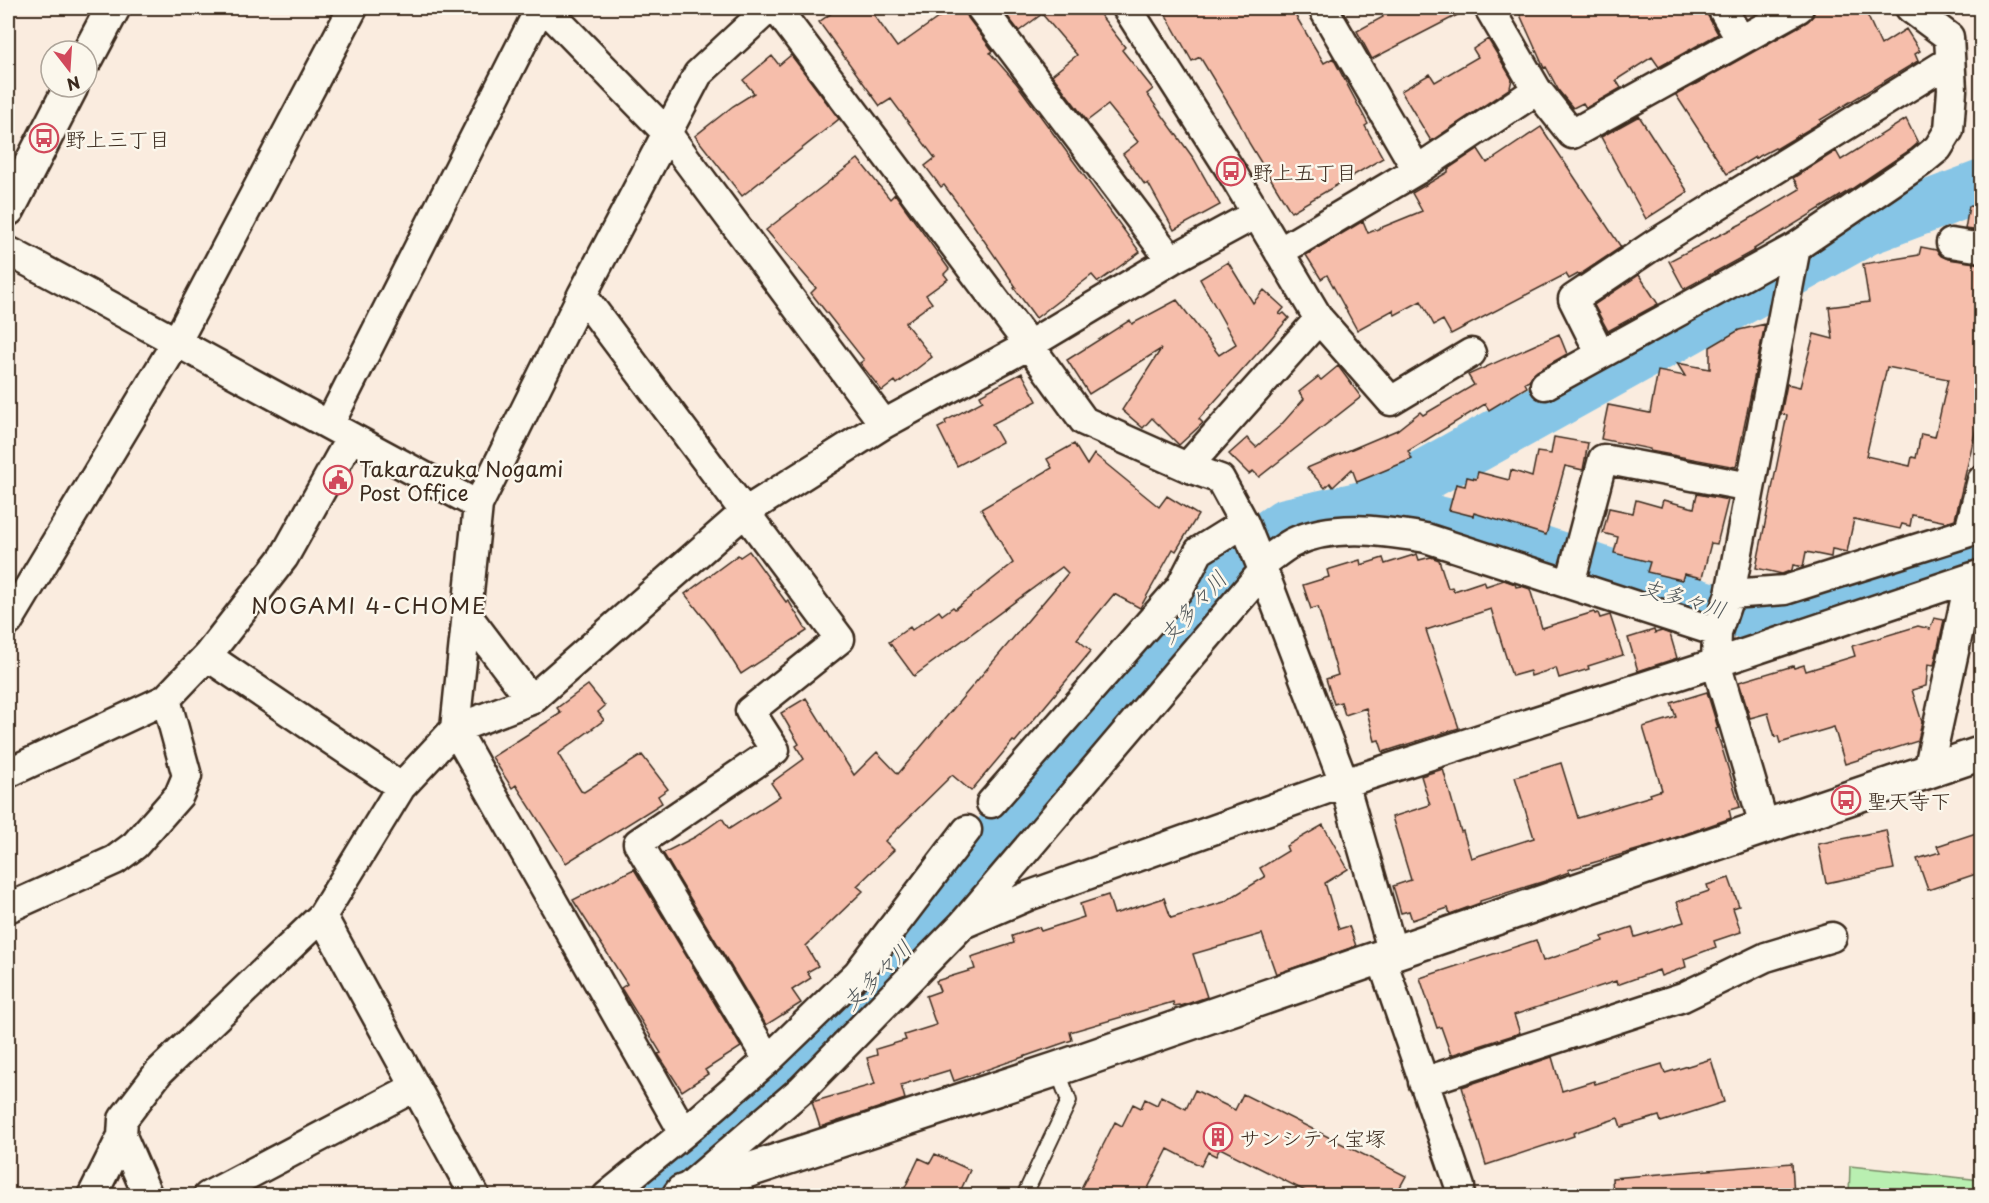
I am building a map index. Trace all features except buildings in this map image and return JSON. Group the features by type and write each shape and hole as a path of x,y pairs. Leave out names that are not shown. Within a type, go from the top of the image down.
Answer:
{"street":[{"path":"97,39 113,8"},
{"path":"8,622 177,341 353,8"},
{"path":"8,773 166,699 207,656 284,557 340,431 540,8"},
{"path":"545,8 666,132 884,424"},
{"path":"684,1133 455,729 478,504 582,295 698,74 769,8"},
{"path":"776,8 1084,421 1187,467 1220,479 1245,527 1262,568 1344,783 1387,955 1423,1082 1462,1191"},
{"path":"981,8 1171,260"},
{"path":"1127,8 1231,171 1319,319 1391,401 1471,353"},
{"path":"1323,8 1417,170"},
{"path":"1489,8 1537,90 1572,134 1799,8"},
{"path":"1722,8 1740,39"},
{"path":"1545,385 1796,247 1938,148 1949,130 1952,90 1949,37 1910,8"},
{"path":"1600,353 1573,299 1655,244 1950,62"},
{"path":"1279,252 1417,170 1537,90"},
{"path":"8,209 65,99"},
{"path":"92,1196 122,1136 123,1119 159,1072 322,916 401,787 455,729 531,700 745,512 884,424 1029,345 1171,260 1256,214"},
{"path":"1952,243 1982,248"},
{"path":"1765,828 1716,663 1717,632 1730,594 1796,247"},
{"path":"8,251 478,504"},
{"path":"582,295 840,639 750,711 775,750 638,843 768,1060"},
{"path":"1187,467 1319,319"},
{"path":"1570,584 1604,459 1750,487"},
{"path":"1730,594 1785,590 1976,529 1982,480"},
{"path":"991,803 1180,588 1199,551 1245,527"},
{"path":"681,1194 802,1089 963,924 1262,568 1292,543 1328,531 1376,530 1426,538 1717,632"},
{"path":"963,924 1028,896 1344,783 1976,576"},
{"path":"1928,771 1976,576"},
{"path":"466,614 531,700"},
{"path":"207,656 401,787"},
{"path":"8,908 115,860 135,845 179,795 187,776 166,699"},
{"path":"681,1194 1057,1069 1982,753"},
{"path":"607,1196 768,1060 858,973 967,830"},
{"path":"322,916 475,1196"},
{"path":"1423,1082 1683,997 1766,957 1832,937"},
{"path":"208,1196 415,1087"},
{"path":"122,1136 148,1196"}],"lane":[{"path":"1024,1196 1069,1101 1057,1069"}],"green space":[{"path":"1850,1166 1981,1180 1981,1195 1849,1195"}],"waterway":[{"path":"1371,505 1865,230 1982,186"},
{"name":"支多々川","path":"634,1196 758,1089 903,950 1215,574 1286,524 1371,505 1504,539 1705,607 1763,616 1982,548"}],"place":[{"name":"野上三丁目","path":"44,138"},
{"name":"野上五丁目","path":"1231,171"},
{"name":"Takarazuka Nogami Post Office","path":"338,480"},
{"name":"聖天寺下","path":"1846,800"},
{"name":"サンシティ宝塚","path":"1218,1137"}],"district":[{"name":"NOGAMI 4-CHOME","path":"369,604"}]}
